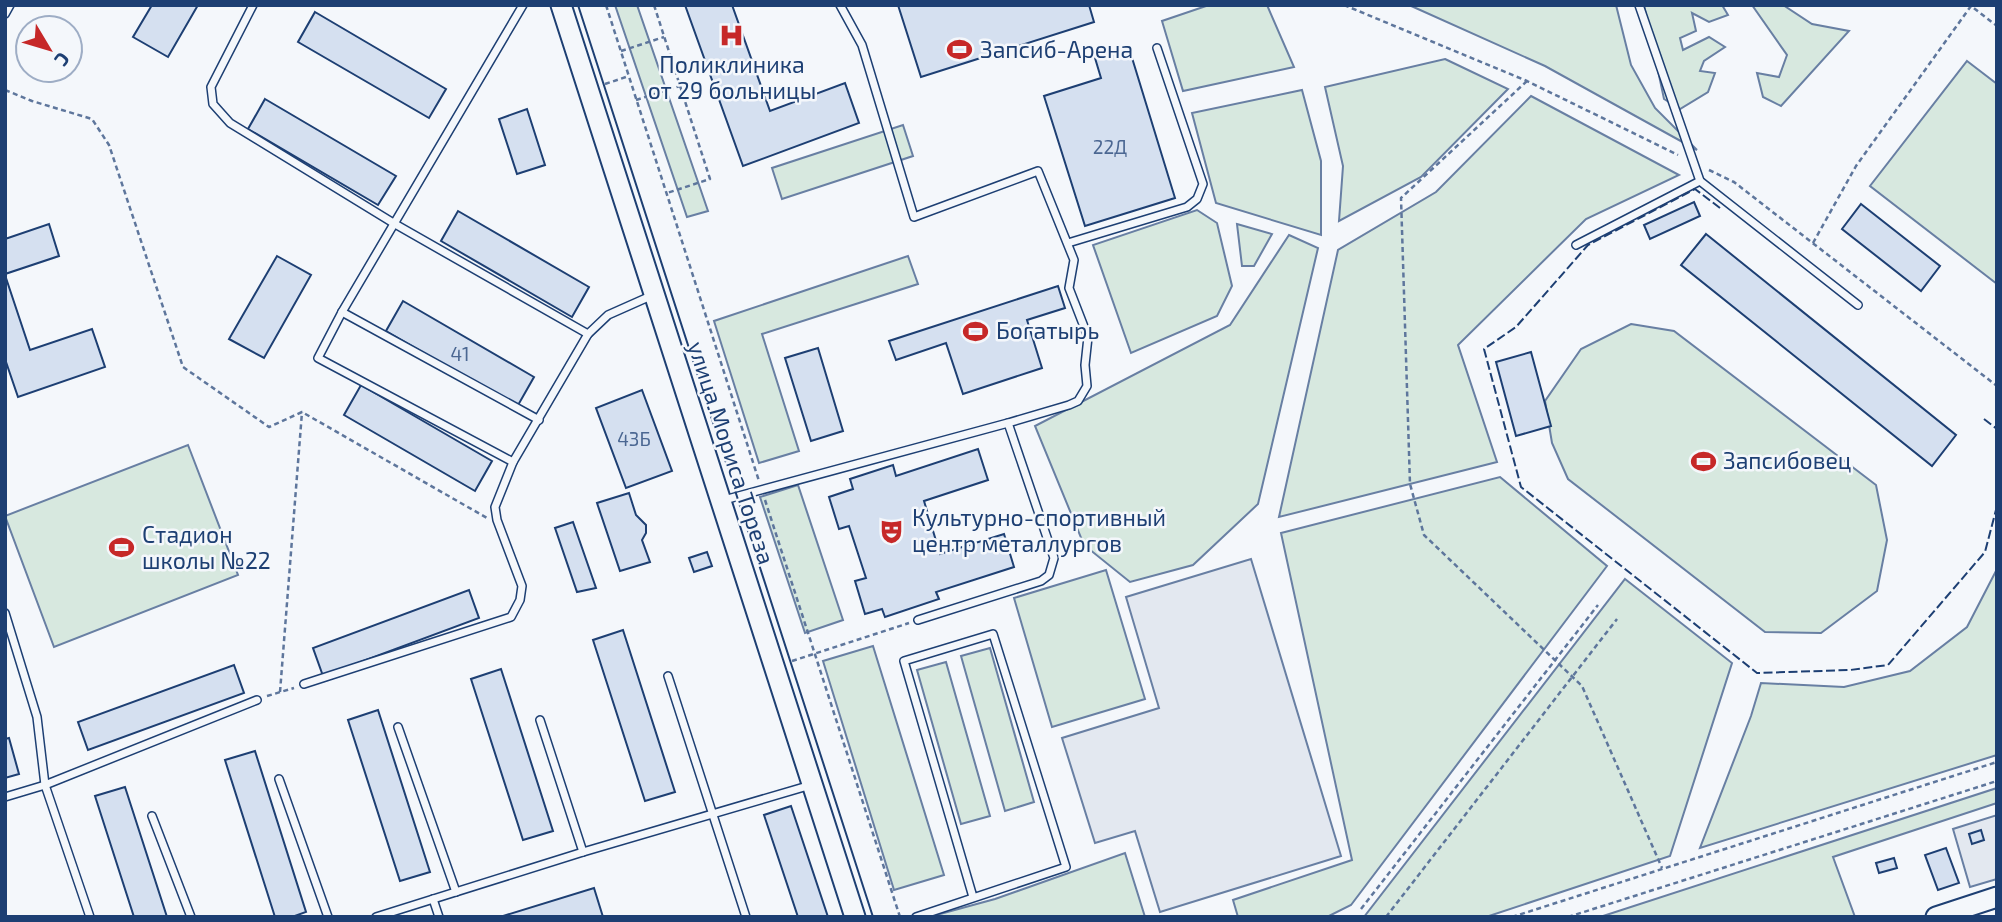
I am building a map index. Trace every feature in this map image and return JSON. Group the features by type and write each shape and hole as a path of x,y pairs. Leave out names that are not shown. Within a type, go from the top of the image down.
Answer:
{"street":[{"name":"улица Мориса Тореза","path":"561,5 855,917"},
{"path":"1947,915 1997,897"}],"lane":[{"path":"5,14 10,5"},
{"path":"253,5 211,88 214,104 230,123 395,224 588,334"},
{"path":"513,462 318,358 342,312 523,5"},
{"path":"721,501 1069,405 1078,401 1087,386 1085,365 1088,337 1069,288 1074,260 1038,171 914,217 862,45 839,5"},
{"path":"1639,5 1700,181 1858,305"},
{"path":"1068,243 1187,207 1197,199 1203,184 1157,48"},
{"path":"1576,245 1700,181"},
{"path":"304,684 511,617 520,600 522,586 497,520 495,506 513,462 588,334 608,315 654,295"},
{"path":"342,312 539,420"},
{"path":"918,620 1041,581 1049,575 1054,558 1008,424"},
{"path":"5,613 37,717 45,785 90,917"},
{"path":"916,917 1066,867 993,634 904,661 973,897"},
{"path":"667,676 746,917"},
{"path":"5,797 45,785 257,700"},
{"path":"540,720 583,852"},
{"path":"398,727 456,892"},
{"path":"279,779 328,917"},
{"path":"376,917 583,852 813,785"},
{"path":"152,817 191,917"},
{"path":"433,899 439,917"}],"path":[{"path":"606,5 900,917"},
{"path":"654,5 710,179 666,193"},
{"path":"1344,5 1527,81 1734,181 1997,386"},
{"path":"1813,244 1856,166 1971,6 1997,26"},
{"path":"621,51 664,37"},
{"path":"588,89 629,76"},
{"path":"1527,81 1401,198 1410,484 1424,535 1582,687 1661,868"},
{"path":"636,100 680,86"},
{"path":"5,90 32,102 92,119 109,145 183,367 269,427 302,412"},
{"path":"302,412 484,517 497,520"},
{"path":"280,692 302,412"},
{"path":"1360,909 1598,605"},
{"path":"1386,917 1617,619"},
{"path":"798,659 918,620"},
{"path":"257,700 304,684"},
{"path":"1512,917 1997,762"},
{"path":"1568,917 1997,780"}],"shaded area":[{"path":"615,5 637,5 708,211 687,217"},
{"path":"1209,5 1267,5 1294,67 1183,91 1162,21"},
{"path":"1409,5 1616,5 1631,65 1655,108 1697,150 1545,66"},
{"path":"1644,5 1722,5 1728,15 1709,22 1692,13 1696,31 1680,38 1683,50 1709,37 1725,47 1704,61 1700,71 1715,73 1708,92 1680,109 1664,99"},
{"path":"1752,5 1783,5 1812,24 1849,31 1781,106 1763,97 1757,73 1779,77 1787,55"},
{"path":"1445,59 1508,89 1421,177 1339,221 1343,166 1325,87"},
{"path":"1967,61 1997,84 1997,284 1870,186"},
{"path":"1302,90 1321,161 1321,235 1216,203 1192,113"},
{"path":"1531,96 1679,175 1586,219 1458,345 1497,462 1279,517 1338,250 1436,192"},
{"path":"903,125 913,156 782,199 772,168"},
{"path":"1197,210 1217,223 1232,286 1217,316 1131,353 1093,245"},
{"path":"1237,224 1272,234 1254,266 1242,266"},
{"path":"1289,235 1318,248 1258,504 1193,565 1130,582 1084,545 1035,426 1230,325"},
{"path":"908,256 918,284 762,334 799,451 759,463 714,321"},
{"name":"Запсибовец","path":"1631,324 1674,331 1876,485 1887,540 1877,591 1821,633 1765,632 1568,479 1552,443 1545,401 1581,349"},
{"name":"Стадион школы №22","path":"188,445 238,575 54,647 5,516"},
{"path":"1500,477 1607,566 1351,905 1327,917 1238,917 1233,900 1352,860 1281,533"},
{"path":"798,485 843,620 805,633 760,497"},
{"path":"1251,559 1341,856 1160,912 1135,831 1095,843 1062,738 1159,708 1126,597"},
{"path":"1997,569 1997,755 1700,848 1761,683 1844,687 1910,671 1967,627"},
{"path":"1106,570 1145,699 1052,727 1014,598"},
{"path":"1625,579 1732,663 1670,856 1486,917 1364,917"},
{"path":"873,646 944,875 894,890 823,661"},
{"path":"990,648 1034,802 1005,811 961,656"},
{"path":"946,662 990,816 961,824 917,670"},
{"path":"1997,788 1997,803 1833,857 1855,917 1600,917"},
{"path":"1997,815 1997,879 1970,887 1953,829"},
{"path":"1125,853 1145,917 929,917 995,899"}],"building":[{"path":"152,5 198,5 168,57 133,37"},
{"path":"685,5 732,5 770,111 845,83 859,123 743,166"},
{"name":"Запсиб-Арена","path":"898,5 1089,5 1094,22 921,77"},
{"path":"315,12 446,89 429,118 298,42"},
{"path":"1129,48 1175,198 1085,226 1044,96 1101,78 1095,58"},
{"path":"265,99 396,176 378,205 248,129"},
{"path":"527,109 545,165 517,174 499,119"},
{"path":"1694,202 1700,216 1650,239 1644,225"},
{"path":"1861,204 1940,266 1921,291 1842,229"},
{"path":"458,211 589,287 572,317 441,241"},
{"path":"49,224 59,256 5,274 5,239"},
{"path":"1706,234 1956,435 1932,466 1681,265"},
{"path":"277,256 311,275 264,358 229,339"},
{"path":"5,275 30,350 92,329 105,367 18,397 5,359"},
{"name":"Богатырь","path":"1058,286 1065,308 1027,320 1042,368 963,394 946,343 896,360 889,341"},
{"path":"403,301 534,377 517,407 386,331"},
{"path":"818,348 843,431 811,441 785,358"},
{"path":"1531,352 1551,426 1516,436 1496,362"},
{"path":"361,385 492,461 475,491 344,415"},
{"path":"642,390 672,471 626,488 596,408"},
{"name":"Культурно-спортивный центр металлургов","path":"978,449 988,480 924,501 940,554 1004,534 1014,567 936,592 939,599 885,617 882,609 865,614 855,581 866,578 849,526 839,529 829,497 853,489 850,479 893,465 896,476"},
{"path":"629,493 636,515 646,525 642,540 650,562 620,571 597,503"},
{"path":"573,522 596,588 577,592 555,528"},
{"path":"707,552 712,566 694,572 689,558"},
{"path":"469,590 479,618 323,676 313,648"},
{"path":"623,630 675,792 645,801 593,640"},
{"path":"234,665 244,693 88,750 78,722"},
{"path":"501,669 553,831 523,840 471,679"},
{"path":"378,710 430,872 400,881 348,720"},
{"path":"9,738 19,774 5,778 5,739"},
{"path":"255,751 306,912 292,917 275,917 225,760"},
{"path":"125,787 167,917 134,917 95,796"},
{"path":"791,806 828,917 798,917 764,815"},
{"path":"1981,830 1984,840 1972,844 1969,834"},
{"path":"1946,848 1959,883 1938,890 1925,855"},
{"path":"1894,858 1897,868 1879,873 1876,863"},
{"path":"594,888 603,917 500,917"}],"tram line":[{"path":"578,5 873,917"}],"fence":[{"path":"1720,208 1695,189 1588,245 1516,327 1484,349 1521,487 1757,673 1850,670 1888,665 1985,552 1997,506"},
{"path":"1984,419 1997,429"}],"place":[{"name":"Поликлиника от 29 больницы","path":"732,35"},
{"name":"Запсиб-Арена","path":"960,50"},
{"name":"Богатырь","path":"976,331"},
{"name":"Запсибовец","path":"1703,461"},
{"name":"Культурно-спортивный центр металлургов","path":"892,531"},
{"name":"Стадион школы №22","path":"122,548"}]}
